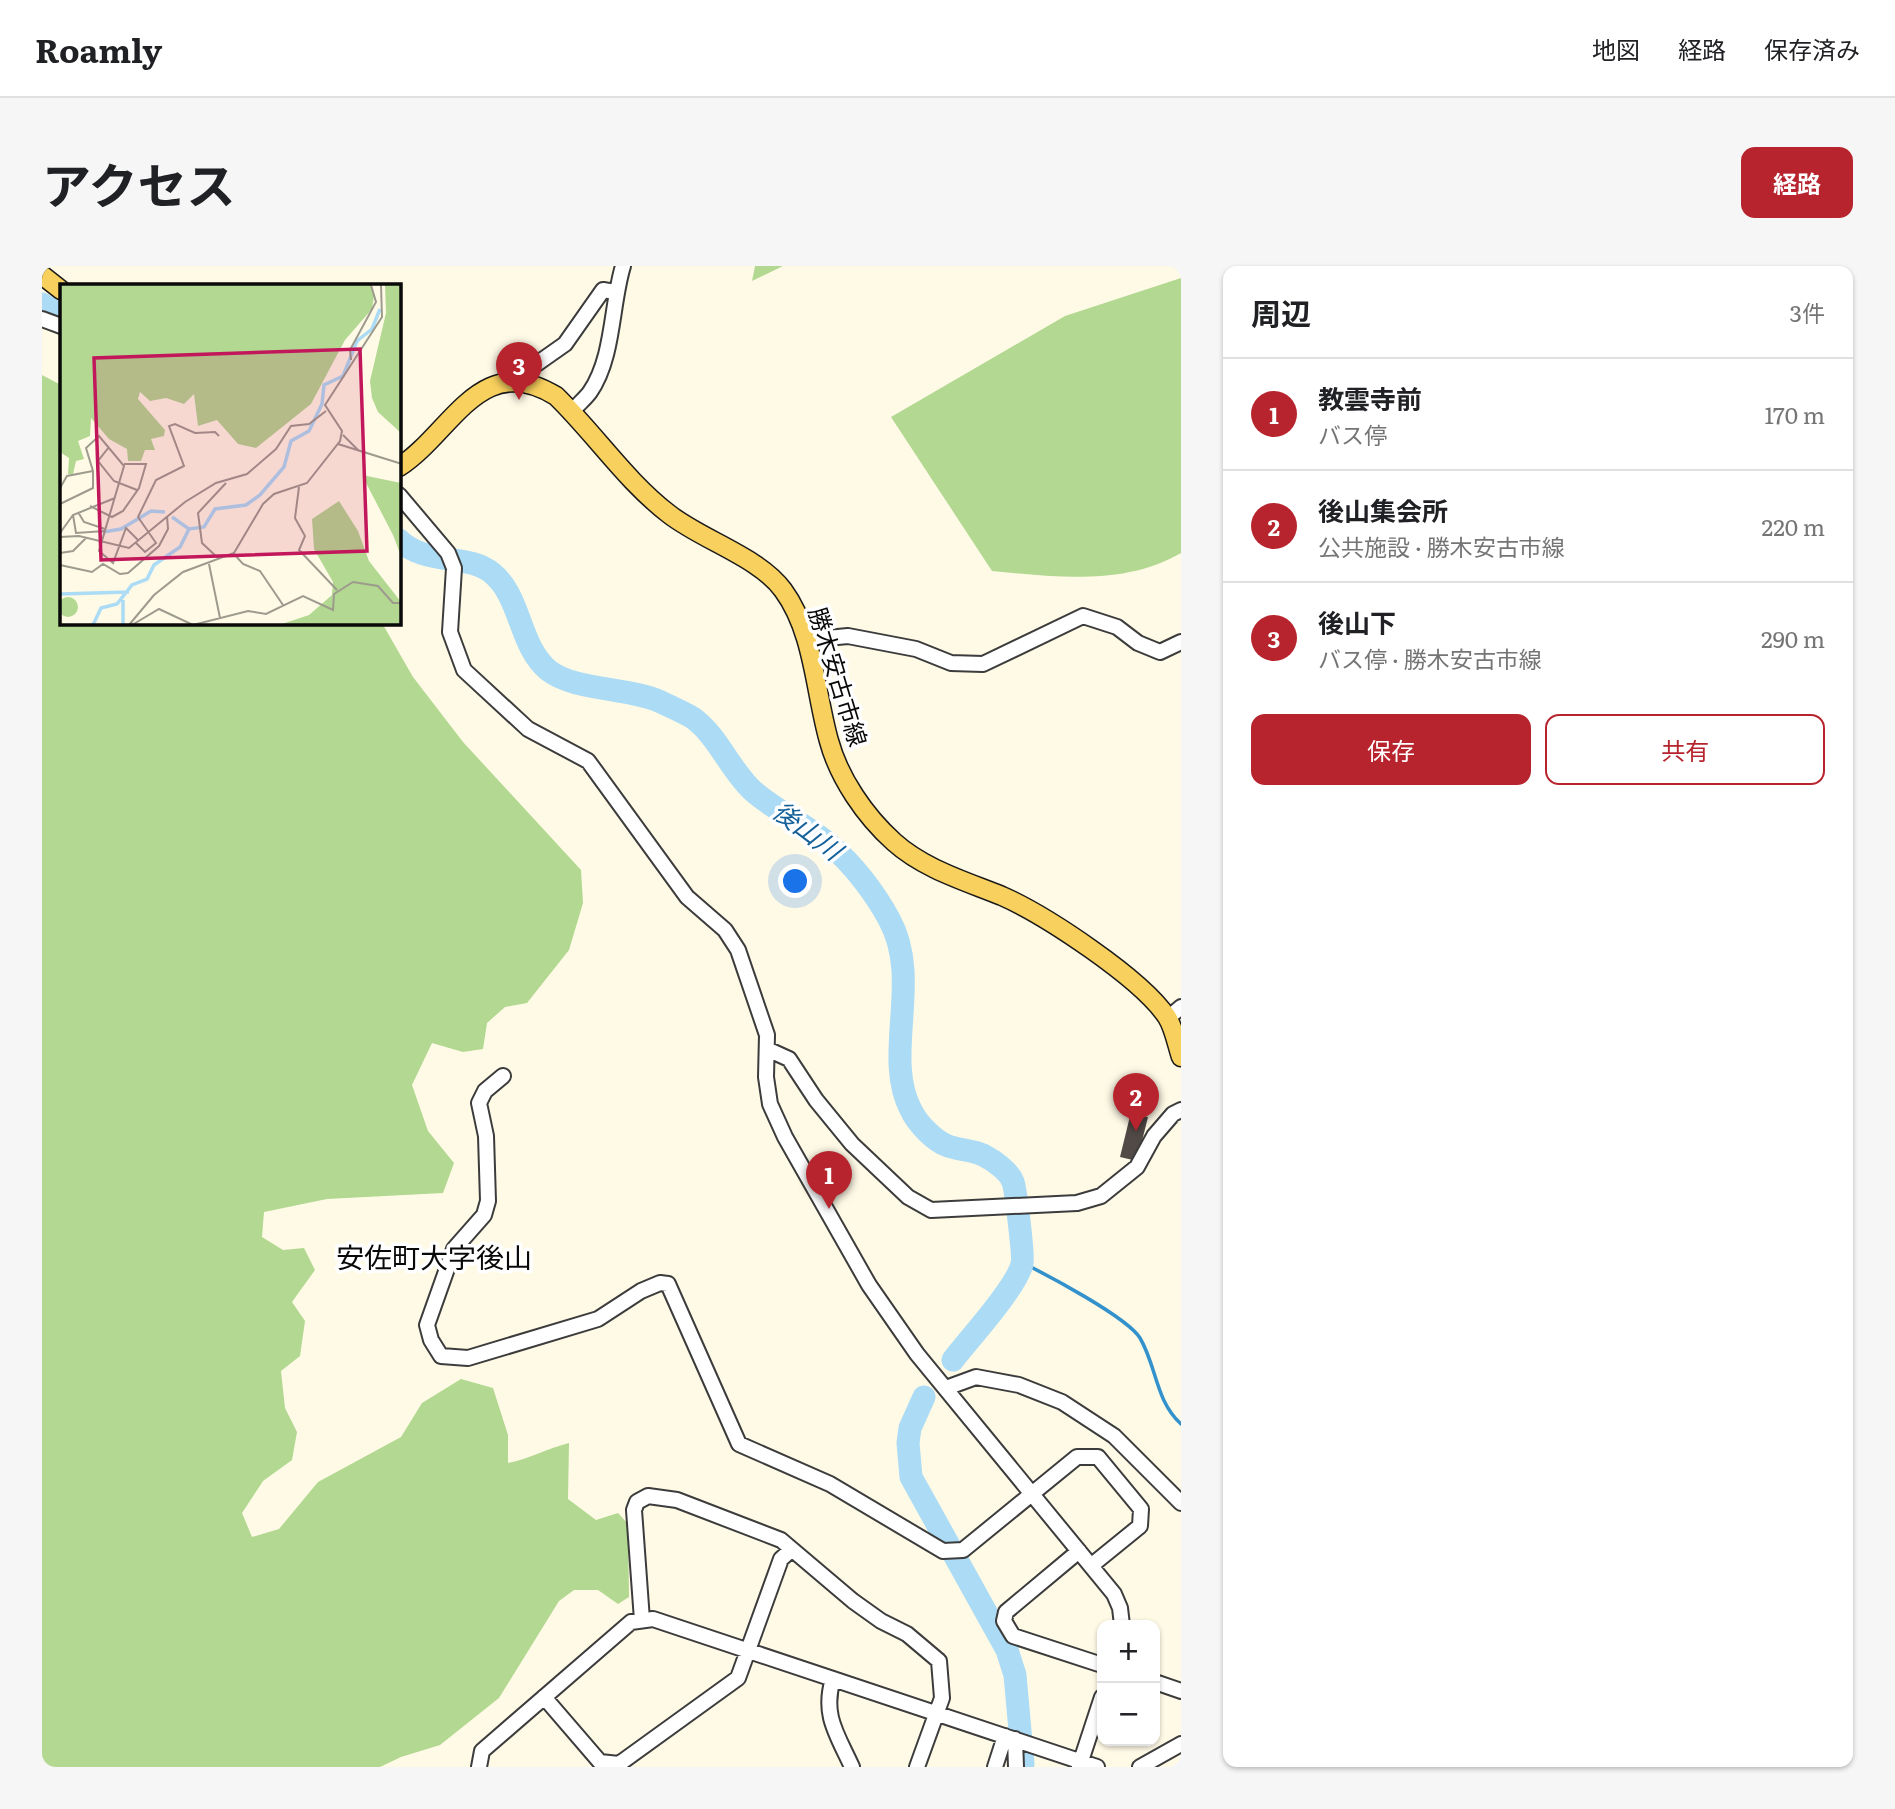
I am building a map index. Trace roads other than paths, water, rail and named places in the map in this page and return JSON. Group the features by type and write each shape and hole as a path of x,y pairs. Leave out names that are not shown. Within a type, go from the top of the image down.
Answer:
{"main road":[{"path":"42,275 60,289"},
{"path":"401,465 475,396 498,384 524,383"},
{"name":"勝木安古市線","path":"524,383 539,386 572,412 645,495 704,537 766,573 784,591 806,640 829,743 844,778 867,811 894,842 926,865 1005,898 1062,928 1174,1013 1181,1057"}],"street":[{"path":"572,412 591,391 604,361 615,292 623,266"},
{"path":"524,383 528,370 565,344 603,290 615,292"},
{"path":"42,319 60,326"},
{"path":"401,497 447,553 454,568 450,632 464,670 528,729 588,761 687,897 725,930 738,950 767,1035 766,1077 770,1104 785,1137 869,1285 917,1354 1114,1594 1121,1620"},
{"path":"806,640 848,636 916,649 951,663 983,664 1083,617 1117,627 1138,643 1160,652 1181,642"},
{"path":"767,1049 789,1059 816,1100 852,1143 908,1197 932,1210 1077,1203 1101,1196 1137,1167 1154,1136 1173,1114 1181,1110"},
{"path":"503,1076 485,1091 479,1103 486,1136 488,1201 484,1215 454,1249 427,1325 430,1340 441,1356 468,1358 598,1319 641,1291 660,1283 668,1284 739,1444 830,1484 943,1551 963,1550 1077,1457 1098,1457 1141,1509 1140,1526 1092,1565"},
{"path":"946,1388 976,1377 1019,1385 1062,1402 1114,1436 1181,1503"},
{"path":"642,1620 634,1510 637,1502 648,1496 677,1500 780,1541 853,1601 881,1621 907,1634 939,1661 942,1698 917,1767"},
{"path":"544,1697 600,1762 619,1764 738,1678 750,1651 781,1559 791,1550"},
{"path":"1079,1551 1006,1612 1004,1621 1013,1636 1097,1663"},
{"path":"479,1767 482,1751 631,1622 653,1619 1016,1740 1080,1764 1097,1767"},
{"path":"833,1679 827,1699 828,1715 852,1767"},
{"path":"1158,1683 1181,1692"},
{"path":"1080,1764 1097,1712"},
{"path":"995,1767 1016,1740"},
{"path":"1016,1740 1016,1767"},
{"path":"1140,1767 1181,1744"}],"waterway":[{"name":"後山川","path":"42,304 60,315"},
{"name":"後山川","path":"401,541 422,553 471,563 492,573 509,594 538,660 559,677 648,697 693,718 710,734 753,791 830,845 863,879 877,899 899,942 903,967 900,1066 903,1089 911,1110 926,1131 943,1144 983,1155 1000,1166 1011,1178 1016,1198 1022,1264 1002,1299 953,1360"},
{"path":"1023,1263 1086,1297 1132,1329 1146,1349 1166,1405 1181,1424"},
{"path":"924,1397 910,1428 908,1443 911,1477 1007,1650 1015,1675 1023,1764"}],"place":[{"name":"後山下","path":"519,400"},
{"name":"後山集会所","path":"1136,1131"},
{"name":"教雲寺前","path":"829,1209"}],"district":[{"name":"安佐町大字後山","path":"434,1258"}]}
